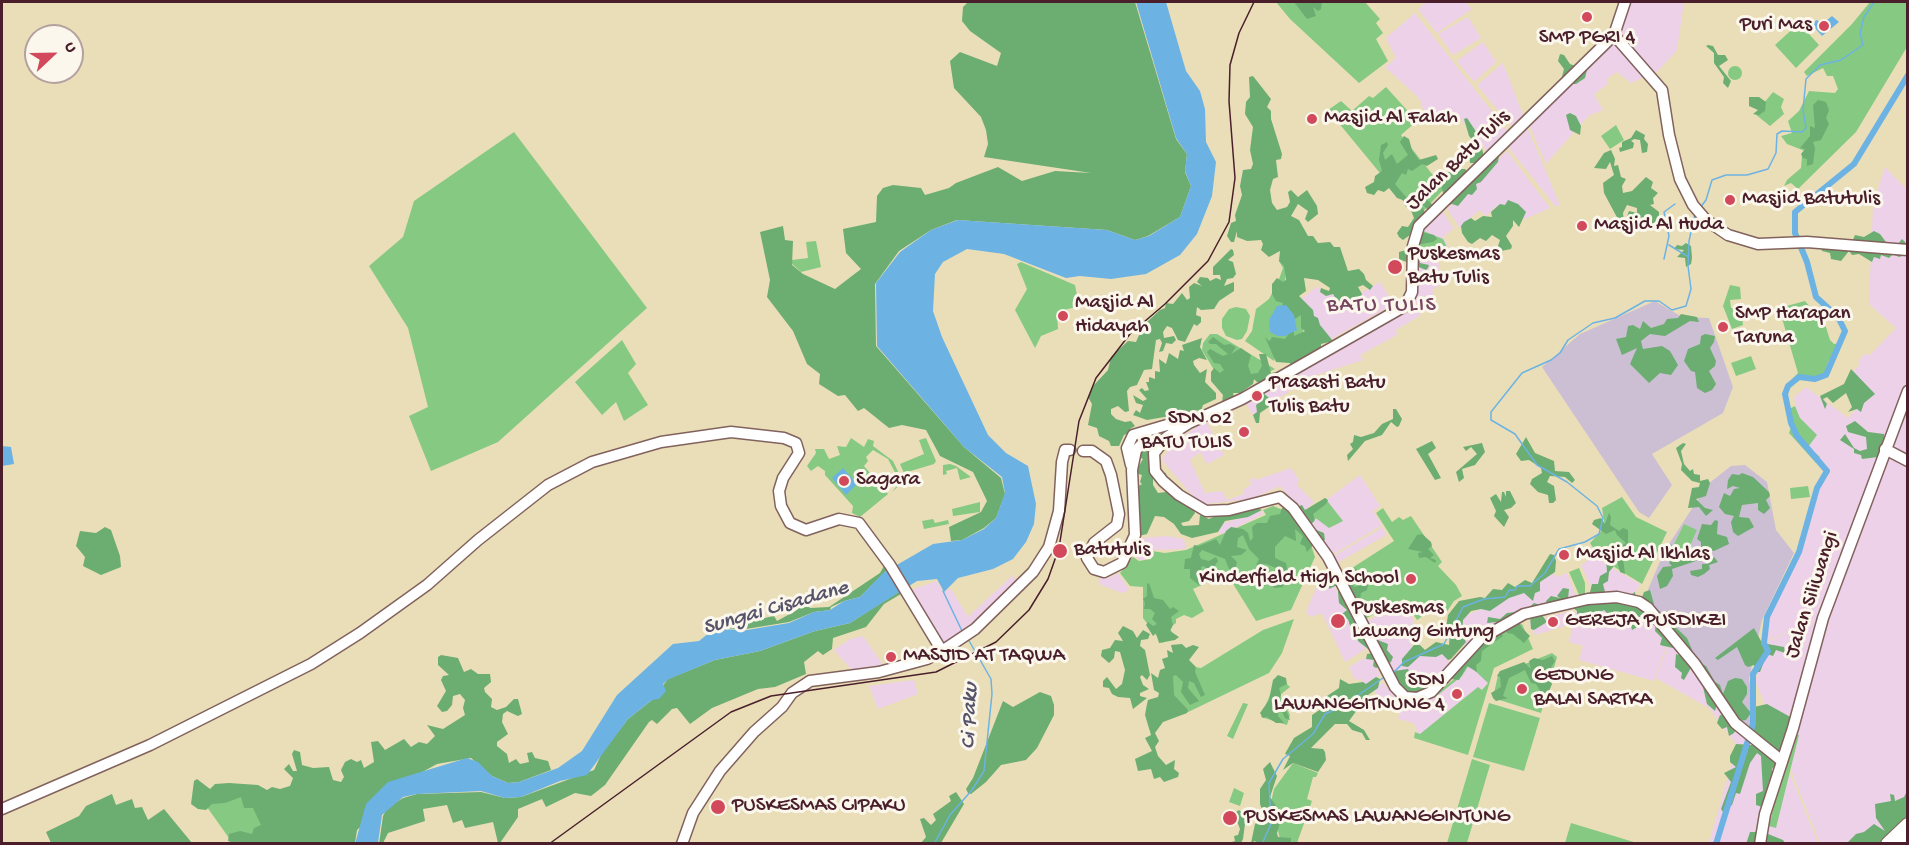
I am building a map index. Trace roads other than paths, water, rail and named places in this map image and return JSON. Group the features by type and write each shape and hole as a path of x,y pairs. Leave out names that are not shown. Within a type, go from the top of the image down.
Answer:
{"highway":[{"path":"1888,843 1908,825"}],"main road":[{"path":"1625,2 1610,39 1662,90 1669,135 1680,179 1693,205 1706,220 1743,241 1789,244 1807,242 1908,250"},
{"name":"Jalan Batu Tulis","path":"1189,423 1242,399 1405,306 1412,292 1413,246 1419,226 1610,39"},
{"name":"Jalan Siliwangi","path":"1760,843 1765,814 1833,589 1908,391"},
{"path":"1189,423 1162,441 1154,453 1155,471 1163,482 1199,508 1214,512 1280,497 1299,513 1328,557 1395,687 1406,697 1424,696 1436,688 1480,639 1524,614 1588,599 1617,597 1639,602 1648,608 1695,664 1735,723 1749,736 1767,746 1782,761"},
{"path":"1083,451 1092,451 1106,461 1119,514 1117,525 1094,543 1089,551 1088,561 1100,572 1116,568 1126,558 1135,535 1132,470 1127,448 1133,435 1167,425 1189,423"},
{"path":"2,809 150,745 311,664 360,633 427,585 528,499 575,470 603,458 661,442 730,432 796,442 800,451 779,490 781,506 790,523 806,530 839,519 852,520 862,526 890,565 942,651"},
{"path":"1132,470 1134,455 1141,442 1162,441"},
{"path":"1886,449 1908,461"},
{"path":"682,843 693,813 720,771 754,732 782,707 792,693 810,681 879,672 942,651 975,629 1042,560 1049,547 1059,511 1062,462 1065,450 1070,450"},
{"path":"1767,746 1788,742"},
{"name":"Jalan Siliwangi","path":"1753,843 1760,819 1765,814"}],"water":[{"path":"1136,2 1166,2 1186,71 1200,91 1205,109 1206,142 1216,162 1212,196 1197,234 1180,255 1146,274 1111,279 1080,276 1066,278 1004,254 967,249 943,262 935,274 933,311 942,337 988,435 1006,453 1028,466 1036,504 1034,524 1026,542 1013,559 993,569 958,578 944,592 937,579 917,581 850,623 815,631 760,651 715,660 669,679 663,684 666,691 659,699 652,700 628,719 587,775 560,781 521,797 505,798 481,791 417,794 403,797 382,815 378,843 355,844 366,804 388,782 467,758 478,762 492,776 508,783 519,782 558,768 582,751 617,695 673,644 699,641 714,629 747,630 789,623 814,612 830,610 844,601 860,597 883,573 933,544 962,540 984,529 996,518 1005,493 1002,477 964,447 877,346 876,283 900,252 931,230 958,220 1107,230 1135,240 1149,236 1180,217 1191,186 1185,171 1187,154 1176,138"},
{"name":"Puri Mas","path":"1832,16 1839,22 1822,36 1813,26 1813,22 1817,20 1822,24"},
{"path":"1286,305 1294,315 1297,330 1285,336 1278,336 1270,332 1269,320 1277,306"},
{"path":"2,446 11,447 14,464 2,466"},
{"name":"Sagara","path":"843,468 857,484 846,495 832,478"}],"waterway":[{"path":"1700,208 1706,200 1712,180 1726,175 1747,175 1768,169 1776,153 1777,134 1782,131 1802,132 1806,128 1803,110 1806,79 1820,65 1841,60 1863,45 1860,33 1864,17 1874,2"},
{"path":"1716,844 1753,724 1753,674 1768,651 1764,643 1767,617 1799,552 1817,488 1827,471 1797,436 1791,423 1785,394 1788,386 1799,377 1815,379 1826,375 1845,331 1838,317 1816,297 1807,262 1795,233 1795,212 1854,164 1908,75"},
{"path":"1664,259 1669,236 1664,212 1675,204"},
{"path":"1393,673 1404,662 1444,644 1463,607 1484,599 1505,597 1509,590 1515,590 1517,586 1530,586 1545,573 1559,549 1585,542 1599,534 1603,518 1597,506 1567,482 1537,465 1515,434 1491,420 1491,412 1522,373 1551,360 1560,353 1568,340 1593,323 1615,318 1645,301 1659,301 1672,310 1686,306 1691,289 1688,266 1689,241 1695,214"},
{"path":"1669,245 1687,256"},
{"name":"Ci Paku","path":"943,591 963,633"},
{"name":"Ci Paku","path":"934,844 950,815 972,790 984,771 992,694 991,679 968,639"},
{"path":"1262,844 1271,824 1269,783 1283,759 1313,734 1325,714 1341,707 1383,678"}],"railway":[{"path":"549,844 731,712 771,696 936,672 996,642 1029,610 1048,579 1059,548 1079,421 1096,378 1130,334 1165,304 1208,261 1229,222 1235,178 1229,101 1230,65 1239,33 1254,2"}],"place":[{"name":"SMP PGRI 4","path":"1587,17"},
{"name":"Puri Mas","path":"1824,26"},
{"name":"Masjid Al Falah","path":"1312,119"},
{"name":"Masjid Batutulis","path":"1730,200"},
{"name":"Masjid Al Huda","path":"1582,226"},
{"name":"Puskesmas Batu Tulis","path":"1395,267"},
{"name":"Masjid Al Hidayah","path":"1063,316"},
{"name":"SMP Harapan Taruna","path":"1723,327"},
{"name":"Prasasti Batu Tulis Batu","path":"1257,396"},
{"name":"SDN 02 BATU TULIS","path":"1244,432"},
{"name":"Sagara","path":"844,481"},
{"name":"Batutulis","path":"1060,551"},
{"name":"Masjid Al Ikhlas","path":"1564,555"},
{"name":"Kinderfield High School","path":"1411,579"},
{"name":"Puskesmas Lawang Gintung","path":"1338,621"},
{"name":"GEREJA PUSDIKZI","path":"1553,622"},
{"name":"MASJID AT TAQWA","path":"891,657"},
{"name":"GEDUNG BALAI SARTKA","path":"1522,689"},
{"name":"SDN LAWANGGITNUNG 4","path":"1457,694"},
{"name":"PUSKESMAS CIPAKU","path":"718,807"},
{"name":"PUSKESMAS LAWANGGINTUNG","path":"1230,818"}],"district":[{"name":"BATU TULIS","path":"1382,307"}],"water label":[{"name":"Sungai Cisadane","path":"776,609"}]}
